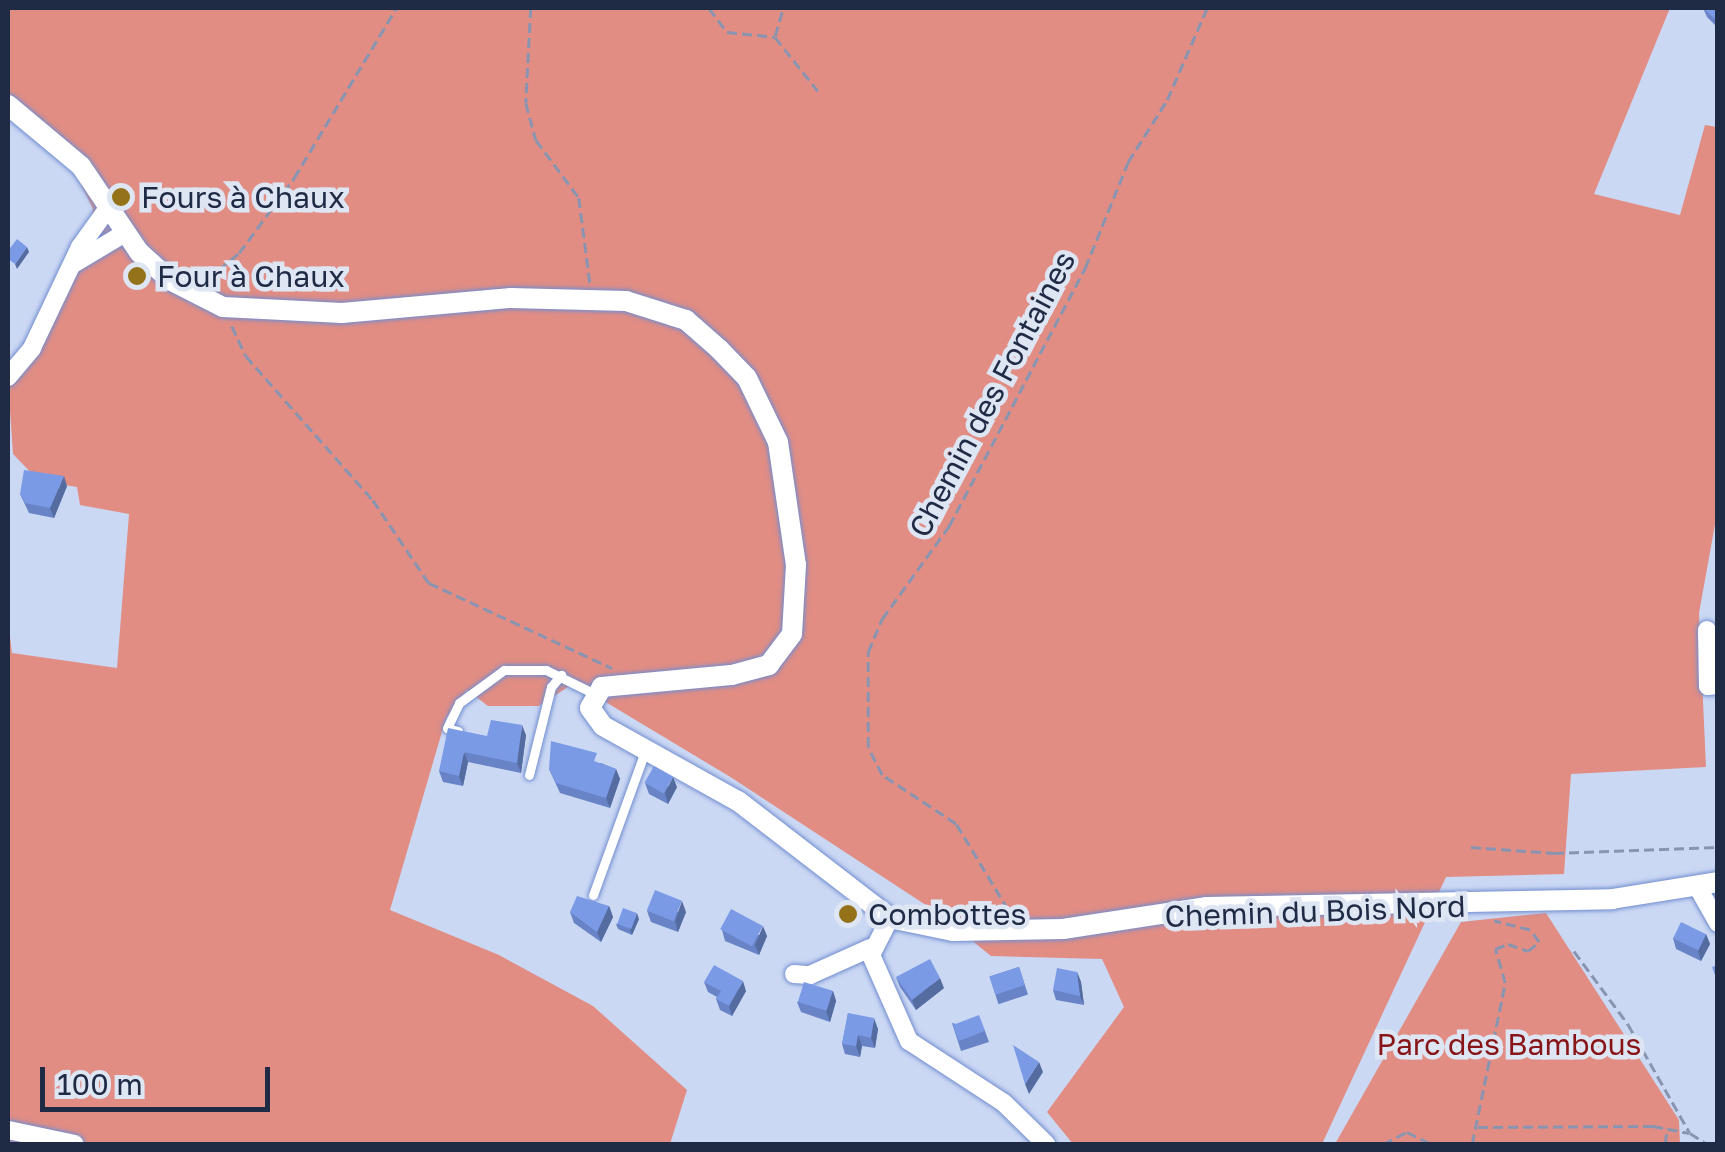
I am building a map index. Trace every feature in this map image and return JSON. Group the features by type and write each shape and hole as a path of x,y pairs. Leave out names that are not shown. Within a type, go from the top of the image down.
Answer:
{"street":[{"path":"8,105 81,166 125,233 191,292 223,307 342,313 511,298 607,300 686,320 746,378 778,442 796,565 792,634 769,665 731,675 632,683 598,690"},
{"path":"8,377 32,348 74,264 108,208"},
{"path":"74,264 125,233"},
{"path":"1708,630 1708,686 1718,685"},
{"name":"Chemin du Bois Nord","path":"598,690 594,718 738,801 890,918 926,928 1013,930 1207,908 1492,905 1655,897 1707,884"},
{"path":"1707,884 1718,923"},
{"path":"794,974 810,975 870,948 890,918"},
{"path":"870,948 888,1006 916,1050 1004,1103 1046,1144"},
{"path":"8,1130 75,1144"}],"lane":[{"path":"475,734 447,728 449,717 491,674 533,669 598,690"},
{"path":"528,775 551,688 561,675"},
{"path":"593,895 646,748"}],"path":[{"path":"191,292 239,253 294,178 396,8"},
{"path":"531,8 526,103 536,140 579,198 586,275 607,300"},
{"path":"709,8 727,32 775,38 818,91"},
{"path":"775,38 783,8"},
{"name":"Chemin des Fontaines","path":"1013,930 1002,896 956,824 882,776 866,731 868,652 882,618 948,526 1085,268 1128,162 1166,100 1207,8"},
{"path":"223,307 246,356 372,500 429,582 593,658 632,683"},
{"path":"1470,847 1554,853 1718,846"},
{"path":"1472,1144 1504,984 1495,949 1508,944 1528,951 1538,942 1530,930 1496,924 1492,905"},
{"path":"1574,951 1628,1024 1690,1134"},
{"path":"1477,1127 1667,1127 1707,1144"},
{"path":"1665,1144 1667,1127"},
{"path":"1383,1144 1406,1132 1432,1144"}],"green space":[{"path":"8,8 1670,8 1594,194 1680,215 1705,125 1717,127 1718,508 1699,613 1706,767 1571,774 1564,874 1446,877 1322,1144 1073,1144 1047,1112 1124,1007 1102,959 991,956 938,913 732,778 574,683 539,706 488,706 467,690 446,718 390,910 499,955 593,1006 687,1090 670,1144 8,1144 8,621 12,653 117,668 129,514 80,505 77,487 39,481 13,454 8,381 90,226 93,209 74,170 8,115"},
{"name":"Parc des Bambous","path":"1546,913 1679,1120 1680,1144 1335,1144 1461,922"}],"building":[{"path":"1703,8 1718,8 1718,22"},
{"path":"17,239 27,247 15,264 8,259 8,251"},
{"path":"24,470 64,476 50,508 25,503 20,494"},
{"path":"491,720 522,725 517,763 464,752 459,776 439,771 448,728 487,736"},
{"path":"551,741 597,753 594,761 616,769 606,798 556,783 549,769"},
{"path":"654,766 673,777 664,793 644,782"},
{"path":"655,890 682,901 674,921 647,910"},
{"path":"577,896 609,906 597,932 570,912"},
{"path":"623,908 637,913 631,929 617,924"},
{"path":"731,909 763,926 752,946 720,929"},
{"path":"1681,922 1706,934 1698,950 1673,938"},
{"path":"930,959 940,978 912,1000 896,977"},
{"path":"714,965 743,981 729,1006 716,999 721,991 704,982"},
{"path":"1019,967 1025,985 995,995 990,977"},
{"path":"1057,968 1077,972 1080,996 1053,990"},
{"path":"804,982 833,991 827,1011 798,1002"},
{"path":"848,1013 874,1018 871,1038 858,1035 856,1046 842,1044"},
{"path":"979,1015 985,1031 959,1041 953,1025"},
{"path":"1718,1035 1718,1084 1717,1084"},
{"path":"1013,1045 1039,1062 1025,1084"}],"place":[{"name":"Fours à Chaux","path":"121,197"},
{"name":"Four à Chaux","path":"137,276"},
{"name":"Combottes","path":"848,914"}]}
